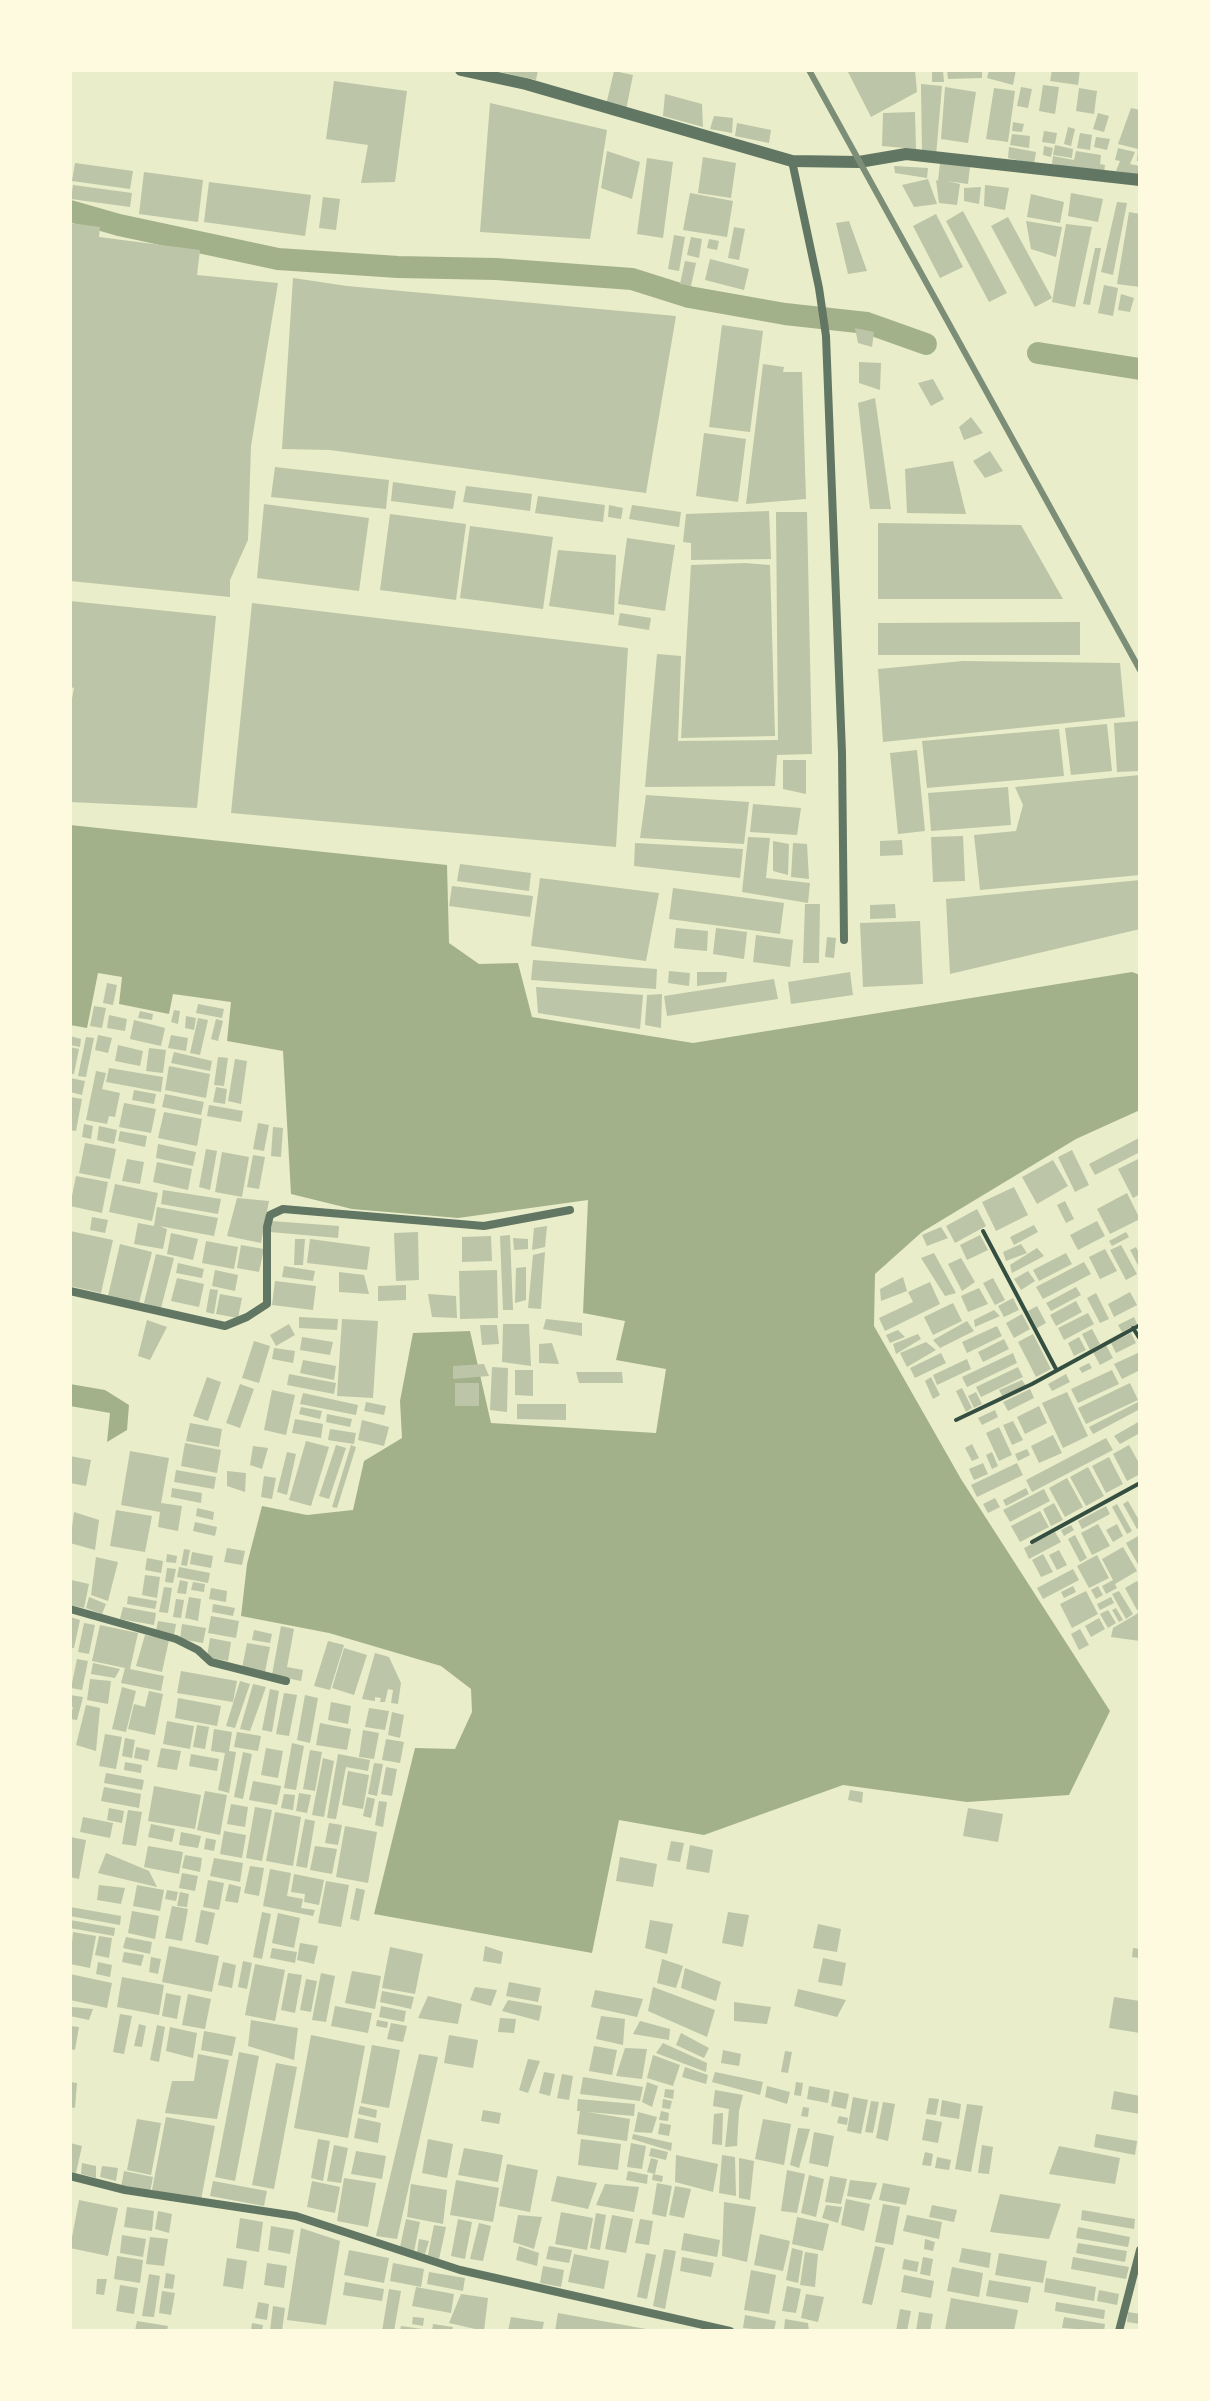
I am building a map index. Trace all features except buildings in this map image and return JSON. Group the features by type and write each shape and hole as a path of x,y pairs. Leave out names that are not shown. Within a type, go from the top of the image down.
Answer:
{"street":[{"path":"461,70 526,84 792,161 859,162 906,154 1140,180"},
{"path":"792,161 826,336 842,753 844,940"},
{"path":"70,1291 225,1326 267,1304 267,1227 270,1215 283,1209 484,1226 570,1210"},
{"path":"70,1609 176,1639 198,1650 211,1662 286,1681"},
{"path":"70,2176 125,2190 296,2216 460,2270 730,2331"},
{"path":"1119,2331 1140,2250"}],"path":[{"path":"983,1231 1056,1369"},
{"path":"956,1420 1032,1384 1140,1325"},
{"path":"1133,1328 1140,1339"},
{"path":"1032,1542 1140,1483"}],"shaded area":[{"path":"70,825 447,865 449,943 479,964 518,963 532,1017 693,1043 1132,972 1140,975 1140,1110 1076,1139 922,1232 875,1274 874,1326 961,1479 1110,1711 1069,1795 967,1802 843,1785 704,1835 619,1820 592,1953 374,1914 415,1748 455,1749 472,1712 471,1689 441,1666 329,1633 241,1616 247,1564 262,1506 307,1515 353,1510 364,1461 402,1438 400,1401 413,1333 470,1331 491,1423 656,1433 666,1369 616,1360 625,1321 583,1313 588,1200 458,1218 352,1209 291,1194 283,1051 227,1041 231,1002 173,994 169,1014 119,1004 122,977 98,973 87,1028 70,1025"},
{"path":"70,1384 105,1390 129,1405 127,1430 107,1442 110,1413 70,1406"}],"waterway":[{"path":"70,211 119,225 278,259 632,279 689,297 785,314 867,323 926,344"},
{"path":"1038,353 1140,369"}],"railway":[{"path":"809,70 1140,670"}]}
